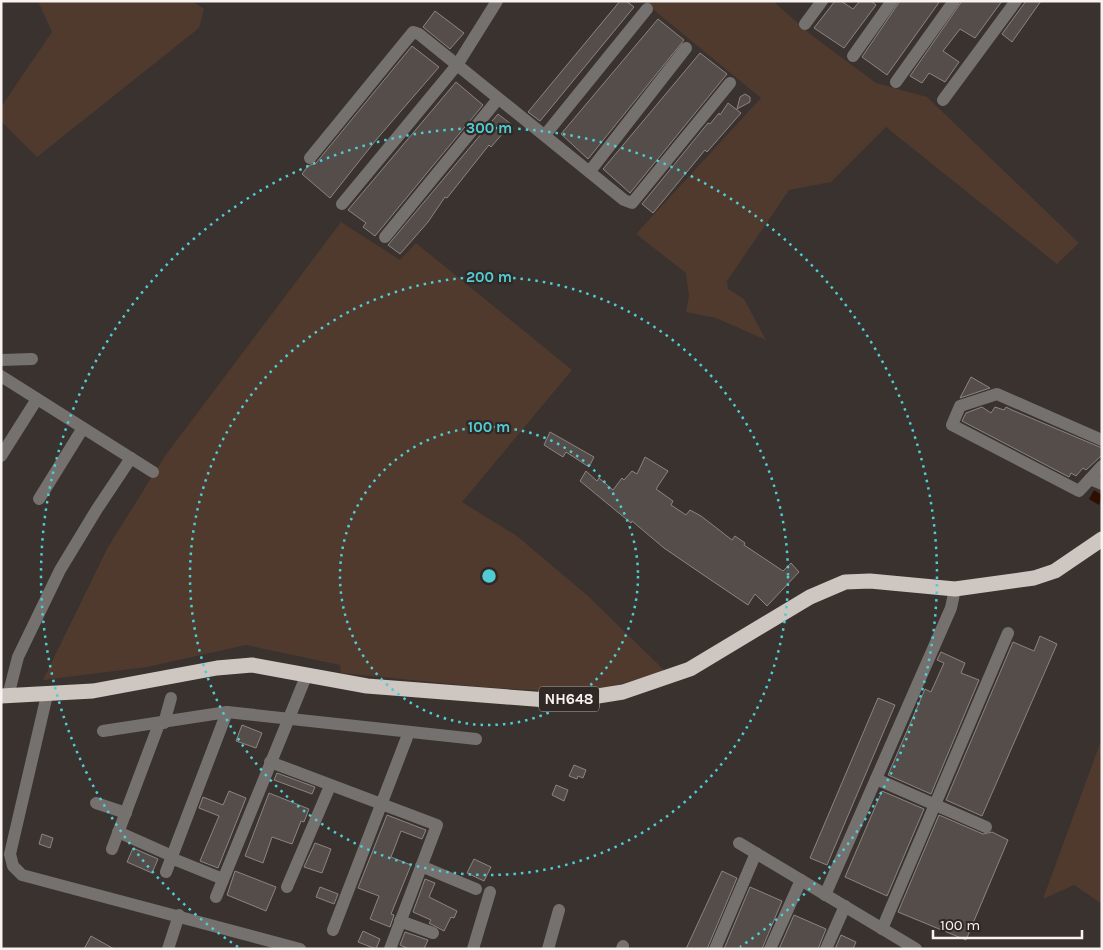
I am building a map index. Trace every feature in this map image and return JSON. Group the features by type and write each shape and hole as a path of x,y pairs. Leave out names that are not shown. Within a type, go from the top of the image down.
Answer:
{"highway":[{"name":"NH648","path":"4,696 93,691 217,668 252,665 367,686 547,700 579,699 623,692 690,670 810,597 845,582 870,581 955,588 1034,578 1073,560 1102,539"}],"street":[{"path":"342,204 457,64 497,1"},
{"path":"805,24 822,1"},
{"path":"853,56 892,1"},
{"path":"896,82 954,1"},
{"path":"943,100 1016,1"},
{"path":"545,135 647,9"},
{"path":"310,158 410,33 413,32 419,34 457,64 624,200 632,203 730,83"},
{"path":"590,171 686,48"},
{"path":"385,237 498,99"},
{"path":"1,360 32,359"},
{"path":"1,376 153,472"},
{"path":"1102,440 997,394 960,406 952,425 1079,491 1096,481 1102,466"},
{"path":"1,456 37,399"},
{"path":"39,499 83,428"},
{"path":"4,696 18,658 60,570 97,508 131,458"},
{"path":"825,895 951,608 955,588"},
{"path":"882,929 1008,633"},
{"path":"216,897 307,674"},
{"path":"47,695 10,854 13,866 22,875 179,915 273,945 300,949"},
{"path":"112,849 171,698"},
{"path":"166,872 227,712"},
{"path":"103,731 227,712 476,739"},
{"path":"333,930 382,806 408,732"},
{"path":"270,762 437,826 390,949"},
{"path":"876,778 986,827"},
{"path":"287,888 330,786"},
{"path":"96,804 126,813"},
{"path":"118,832 223,879"},
{"path":"738,843 916,949"},
{"path":"715,949 756,853"},
{"path":"421,866 476,888"},
{"path":"770,949 801,880"},
{"path":"473,949 490,892"},
{"path":"826,949 845,906"},
{"path":"548,949 559,910"},
{"path":"168,949 179,915"},
{"path":"400,921 433,933"}],"shaded area":[{"path":"38,1 192,1 204,9 199,28 37,157 1,121 1,107 52,32"},
{"path":"643,1 773,1 810,34 876,83 927,97 1079,243 1057,264 886,127 831,182 789,190 727,281 728,289 744,299 766,340 716,318 686,312 689,296 686,273 636,234 761,98"},
{"path":"341,222 400,260 416,243 572,370 462,502 517,536 588,596 665,671 610,687 564,692 482,687 341,673 340,665 246,645 147,667 43,680 108,547 165,456"},
{"path":"1094,490 1102,495 1099,505 1089,499"},
{"path":"1102,738 1102,904 1074,885 1043,899"}],"building":[{"path":"620,1 626,1 634,7 540,121 528,112"},
{"path":"835,1 841,1 853,9 860,1 871,1 876,5 844,48 814,28"},
{"path":"900,1 940,1 887,75 862,57"},
{"path":"962,1 1002,1 975,38 960,29 943,51 959,62 945,82 929,73 922,83 910,76"},
{"path":"1026,1 1041,1 1012,42 1002,34"},
{"path":"435,11 464,33 450,49 423,27"},
{"path":"658,19 684,40 588,159 561,134"},
{"path":"412,46 439,67 376,140 330,198 302,174 308,166 316,163"},
{"path":"700,53 727,74 630,193 603,169"},
{"path":"456,82 483,105 375,236 363,227 366,223 348,210"},
{"path":"745,94 750,97 750,102 737,109 740,97"},
{"path":"728,103 741,113 707,152 705,150 653,213 642,204 708,123 710,124 719,113 720,115"},
{"path":"498,114 511,124 491,147 489,145 400,254 388,245"},
{"path":"971,377 990,388 960,398"},
{"path":"982,407 991,413 995,407 1004,410 1006,407 1102,448 1102,455 1086,470 1083,468 1076,476 1071,473 1069,477 962,421 966,413"},
{"path":"550,432 594,457 589,467 566,452 563,457 544,445"},
{"path":"645,457 668,471 656,489 673,501 671,505 686,515 690,510 701,516 732,540 735,536 745,543 744,545 783,571 791,563 799,572 767,606 755,594 748,605 664,548 580,481 586,471 597,481 599,478 613,490 622,478 624,480 632,471 637,474"},
{"path":"1040,636 1057,644 982,816 946,800 1013,642 1034,651"},
{"path":"941,652 965,663 961,673 979,680 931,794 888,775 925,689 931,692 944,663 937,660"},
{"path":"878,698 895,705 827,865 810,858"},
{"path":"242,725 262,733 256,748 236,741"},
{"path":"574,765 586,770 583,778 578,776 577,779 569,776"},
{"path":"277,773 315,787 312,794 274,780"},
{"path":"556,785 568,790 564,801 552,795"},
{"path":"229,791 246,798 218,868 200,861 219,816 199,808 203,797 223,805"},
{"path":"882,791 924,809 887,896 845,877"},
{"path":"269,793 309,809 304,822 301,821 292,844 272,837 263,863 245,856"},
{"path":"387,815 426,830 422,839 401,831 391,857 411,865 391,914 394,915 390,927 370,919 379,896 358,888"},
{"path":"939,815 983,834 992,832 1008,840 966,940 898,912"},
{"path":"42,834 53,838 50,848 39,844"},
{"path":"315,843 331,849 322,873 304,867"},
{"path":"133,848 158,859 152,873 127,862"},
{"path":"474,859 491,867 484,881 467,873"},
{"path":"235,871 276,887 266,911 227,895"},
{"path":"722,871 737,878 707,949 686,949"},
{"path":"425,879 435,883 429,897 457,911 454,918 451,917 444,931 429,923 431,920 413,912"},
{"path":"320,887 338,894 334,904 316,897"},
{"path":"750,887 782,901 762,949 724,949"},
{"path":"794,915 826,929 818,949 779,949"},
{"path":"363,931 380,939 376,949 358,942"},
{"path":"405,932 428,940 424,949 409,949 400,945"},
{"path":"841,935 856,942 853,949 835,949"},
{"path":"91,936 114,949 84,949"}]}
